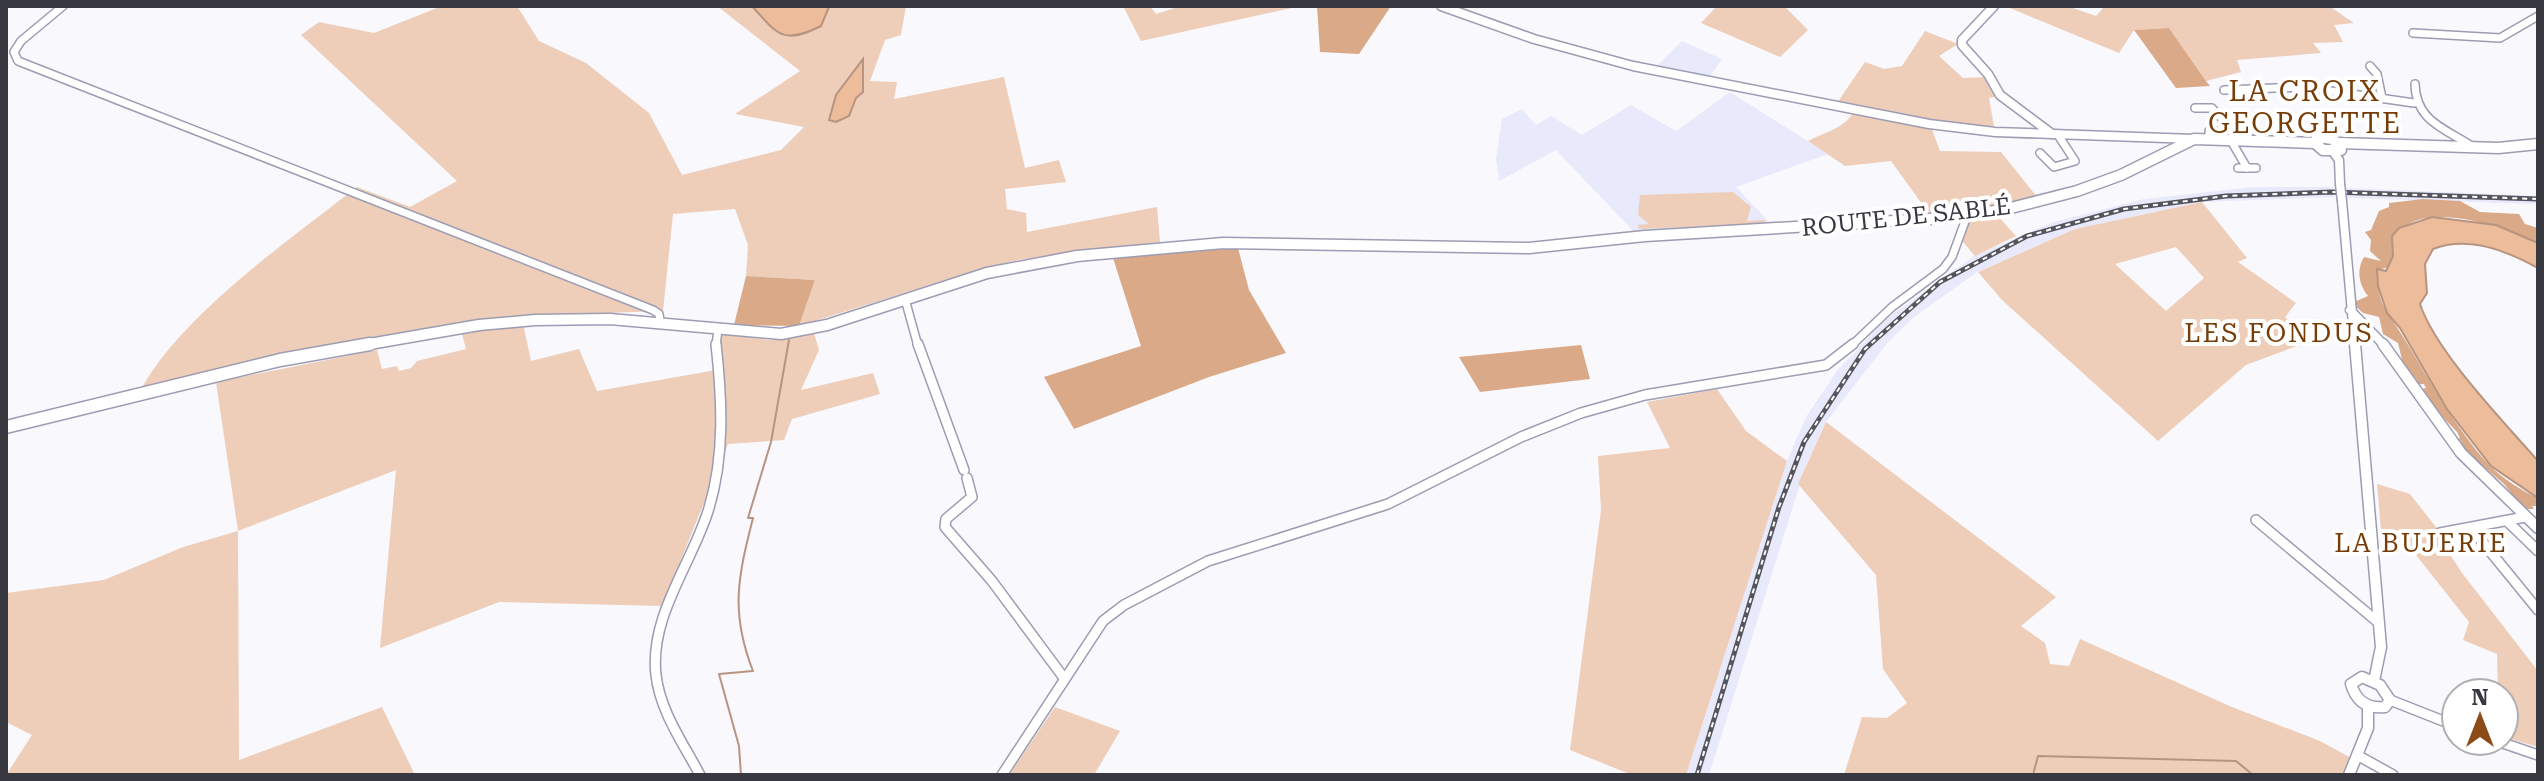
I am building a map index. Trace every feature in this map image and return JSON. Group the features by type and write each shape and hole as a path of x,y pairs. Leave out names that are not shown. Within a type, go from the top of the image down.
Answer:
{"main road":[{"name":"ROUTE DE SABLÉ","path":"6,427 280,360 479,325 535,320 660,321 766,335 804,331 1008,268 1077,256 1187,245 1506,249 1628,237 1967,216 2027,205 2092,187 2194,139 2231,135 2315,143 2317,137 2324,137 2336,148 2538,144"}],"street":[{"path":"63,6 21,41 14,52 18,61 653,310 660,321"},
{"path":"1441,6 1534,39 1698,81 1789,94 1929,124 2055,134 2181,136 2194,139"},
{"path":"1994,6 1962,40 1962,45 1988,74 2000,95 2055,134 2075,161 2054,167 2040,153"},
{"path":"2413,33 2500,38 2538,16"},
{"path":"2370,66 2377,74 2382,98"},
{"path":"2415,84 2414,103 2421,116 2474,147"},
{"path":"2224,90 2303,87 2318,92 2414,103"},
{"path":"2195,108 2212,108 2231,135 2242,168 2256,168"},
{"path":"2231,135 2251,131"},
{"path":"2336,148 2381,647 2374,681"},
{"path":"1002,775 1095,631 1114,612 1208,561 1388,504 1521,437 1581,413 1645,395 1802,371 1836,360 1892,307 1947,265 1967,216"},
{"path":"905,299 921,356 972,497 946,519 945,527 992,581 1064,678"},
{"path":"2350,310 2383,340 2422,404 2460,453 2500,498 2538,528"},
{"path":"700,775 660,697 658,638 709,510 722,454 715,336 718,329"},
{"path":"2440,533 2525,517"},
{"path":"2256,520 2379,623"},
{"path":"2508,522 2538,551"},
{"path":"2471,528 2533,598 2538,610"},
{"path":"2390,700 2381,709 2368,706 2354,694 2351,684 2362,677 2374,681 2385,690 2390,700 2440,720"},
{"path":"2349,775 2368,728 2368,706"},
{"path":"2357,755 2393,775"}],"shaded area":[{"path":"442,6 517,6 539,41 586,63 649,113 682,175 781,150 804,127 735,114 800,71 717,6 906,6 901,35 885,40 870,81 897,82 894,99 1004,77 1025,168 1059,160 1066,182 1005,189 1007,209 1026,213 1027,232 1157,207 1160,242 1018,260 799,326 815,280 746,276 748,245 735,209 673,214 663,311 521,316 140,391 158,363 208,307 357,187 410,207 457,181 301,35 319,22 374,33"},
{"path":"752,6 829,7 821,26 789,36 775,30"},
{"path":"1123,6 1150,6 1156,14 1181,6 1301,6 1141,41"},
{"path":"1317,6 1391,6 1359,54 1320,52"},
{"path":"1717,6 1784,6 1808,30 1780,57 1701,23"},
{"path":"2005,6 2067,6 2096,16 2105,6 2329,6 2354,23 2334,25 2343,42 2313,43 2321,53 2237,60 2241,72 2206,81 2169,28 2134,30 2119,53"},
{"path":"2169,28 2210,86 2176,88 2134,30"},
{"path":"1925,31 1958,44 1939,56 1963,78 1988,77 1998,96 1989,98 1995,132 1930,124 1940,151 2001,152 2041,202 1996,214 2016,236 1975,256 1957,235 1961,223 1958,220 1935,222 1891,161 1845,166 1808,141 1842,125 1852,115 1855,108 1837,103 1865,62 1884,69 1902,66"},
{"path":"1682,41 1722,59 1707,80 1654,69"},
{"path":"863,59 863,92 856,98 849,116 836,122 829,120 836,95"},
{"path":"1730,92 1828,154 1736,187 1772,225 1635,233 1556,150 1499,181 1496,159 1502,119 1522,109 1536,125 1551,116 1582,135 1631,105 1676,131"},
{"path":"2255,187 2333,187 2334,197 2202,202 2075,229 1977,272 1914,317 1888,342 1826,422 1806,465 1709,775 1686,775 1787,461 1806,417 1837,371 1885,320 1974,256 2054,222 2144,199"},
{"path":"2345,188 2538,196 2538,204 2348,198"},
{"path":"1733,192 1751,207 1747,221 1764,220 1767,224 1639,229 1638,225 1649,224 1638,215 1640,195"},
{"path":"2423,199 2460,201 2480,212 2519,214 2525,224 2538,228 2538,243 2471,220 2433,217 2417,220 2398,236 2390,267 2377,270 2384,308 2449,411 2491,467 2538,498 2538,506 2532,506 2534,509 2524,509 2504,484 2475,459 2471,460 2458,443 2462,441 2453,440 2460,438 2457,432 2417,390 2426,388 2424,384 2414,385 2411,381 2417,380 2403,364 2398,343 2383,334 2379,317 2363,313 2352,303 2368,296 2360,277 2364,257 2381,261 2370,251 2371,240 2365,232 2371,230 2379,211 2389,207 2389,203"},
{"path":"2202,202 2247,258 2238,262 2296,303 2285,317 2313,340 2246,365 2158,441 2002,300 1978,272 2075,229","holes":["2176,247 2204,278 2166,311 2115,264"]},
{"path":"2432,217 2496,225 2538,243 2538,268 2500,251 2473,244 2433,249 2425,264 2427,293 2420,304 2428,323 2455,364 2538,461 2538,498 2491,466 2447,409 2400,328 2387,313 2378,286 2377,269 2386,271 2393,256 2392,236 2399,228"},
{"path":"1238,248 1249,290 1286,353 1209,377 1074,429 1044,377 1141,346 1113,258"},
{"path":"746,276 815,280 799,326 734,325"},
{"path":"523,323 531,361 579,349 597,391 722,369 721,334 771,340 814,333 819,350 801,390 873,373 880,394 792,419 784,440 728,444 662,606 499,602 380,648 396,470 238,531 216,382 377,350 382,369 397,366 399,371 411,368 417,361 466,349 462,334"},
{"path":"1581,345 1590,379 1480,392 1459,357"},
{"path":"1717,389 1746,431 1787,461 1686,775 1632,775 1570,750 1601,510 1598,456 1670,448 1647,402"},
{"path":"1826,422 2056,597 2021,626 2045,643 2050,664 2069,666 2080,639 2232,707 2320,741 2355,760 2348,775 1844,775 1862,717 1887,718 1907,703 1883,669 1876,575 1798,484"},
{"path":"2377,484 2410,494 2443,536 2439,537 2462,573 2538,671 2538,747 2520,742 2520,677 2498,677 2497,654 2463,640 2469,622 2412,550 2382,542"},
{"path":"238,531 239,760 382,707 415,775 6,775 32,735 6,722 6,593 104,580 183,547"},
{"path":"1055,707 1120,731 1094,775 1009,775"}],"waterway":[{"path":"741,775 739,746 719,674 753,671 741,630 740,577 753,518 748,518 771,442 789,340"},
{"path":"2033,775 2038,756 2236,761 2253,775"}],"railway":[{"path":"1697,775 1779,507 1804,442 1865,349 1940,282 2027,236 2124,209 2226,196 2331,192 2538,199"}],"district":[{"name":"LA CROIX GEORGETTE","path":"2305,107"},
{"name":"LES FONDUS","path":"2279,333"},
{"name":"LA BUJERIE","path":"2421,543"}]}
